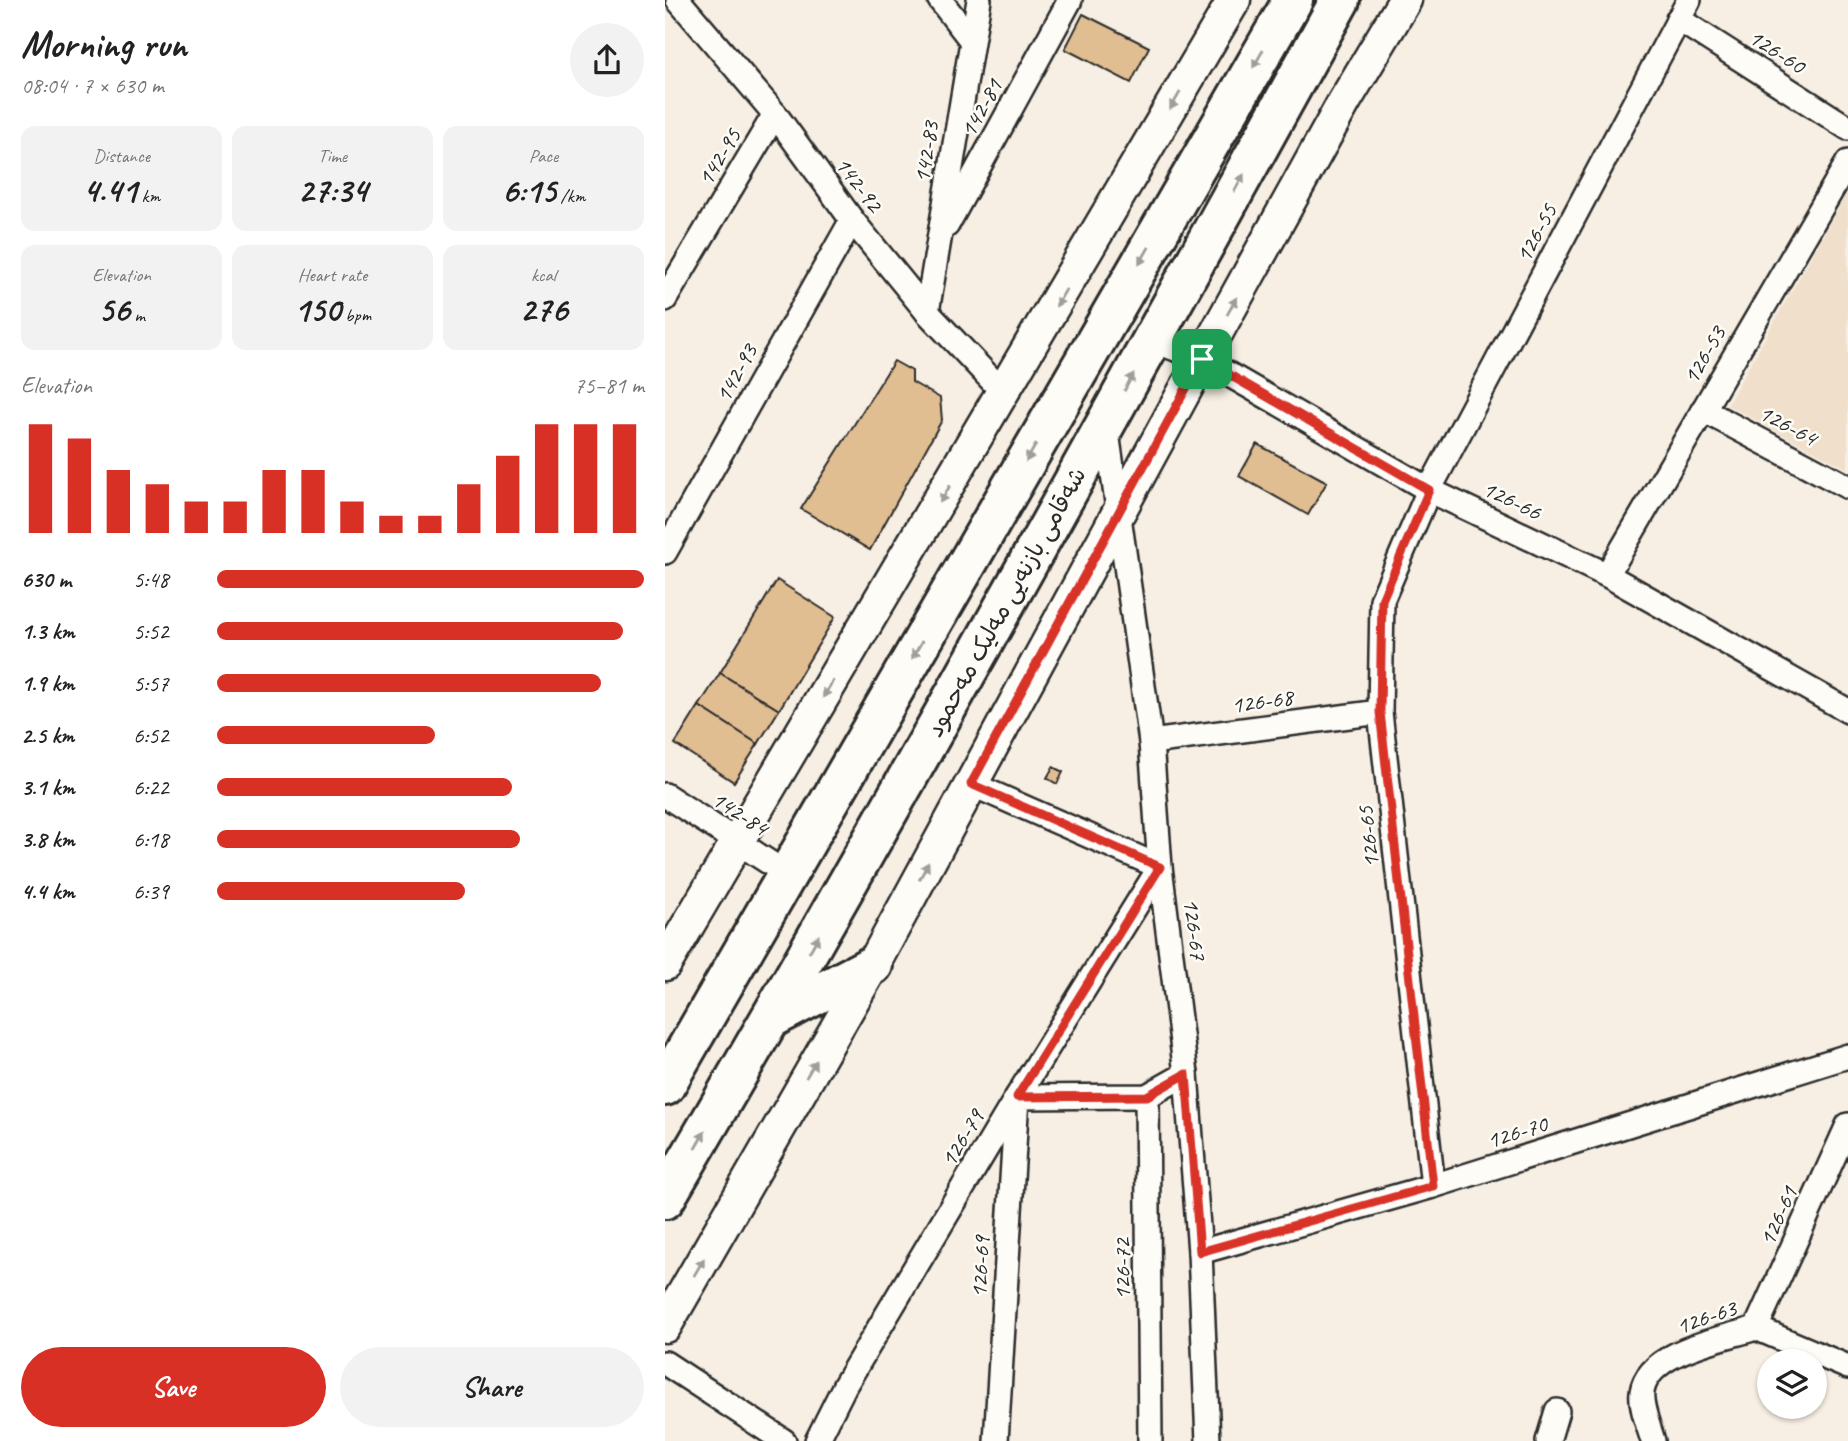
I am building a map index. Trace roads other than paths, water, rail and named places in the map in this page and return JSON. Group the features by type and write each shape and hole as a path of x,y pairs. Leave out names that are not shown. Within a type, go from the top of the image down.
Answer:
{"highway":[{"name":"شەقامی بازنەیی مەلیک مەحمود","path":"665,1086 1293,0"},
{"name":"شەقامی بازنەیی مەلیک مەحمود","path":"665,1199 772,1018 1106,425 1340,0"},
{"path":"772,1018 873,965"}],"main road":[{"path":"665,964 1005,394 1234,0"},
{"path":"665,1326 873,965 1202,359 1344,102 1405,0"}],"street":[{"name":"142-92","path":"678,0 775,114 852,220 927,312 1005,394"},
{"path":"940,0 971,40"},
{"name":"142-83","path":"927,312 979,0"},
{"name":"142-81","path":"938,241 1070,0"},
{"name":"126-60","path":"1683,9 1848,128"},
{"name":"126-55","path":"1429,490 1683,9"},
{"name":"142-95","path":"665,299 775,114"},
{"name":"126-53","path":"1607,575 1848,162"},
{"name":"142-93","path":"665,552 852,220"},
{"name":"126-66","path":"1152,340 1202,359 1429,490 1607,575 1848,711"},
{"name":"126-64","path":"1703,410 1848,486"},
{"name":"126-67","path":"1106,425 1151,742 1160,867 1186,1074 1200,1252 1208,1441"},
{"name":"126-65","path":"1429,490 1382,600 1380,712 1433,1186"},
{"name":"126-68","path":"1151,742 1380,712"},
{"path":"971,784 1160,867"},
{"name":"142-84","path":"665,795 787,874"},
{"name":"126-79","path":"817,1441 845,1385 1017,1097 1160,867"},
{"name":"126-70","path":"1200,1252 1433,1186 1848,1056"},
{"path":"1017,1097 1147,1096 1186,1074"},
{"name":"126-72","path":"1147,1096 1150,1441"},
{"name":"126-69","path":"996,1441 1017,1097"},
{"name":"126-61","path":"1756,1328 1848,1125"},
{"name":"126-63","path":"1653,1441 1641,1394 1650,1370 1671,1356 1756,1328 1848,1367"},
{"path":"665,1363 784,1441"},
{"path":"1548,1441 1557,1411"}]}
